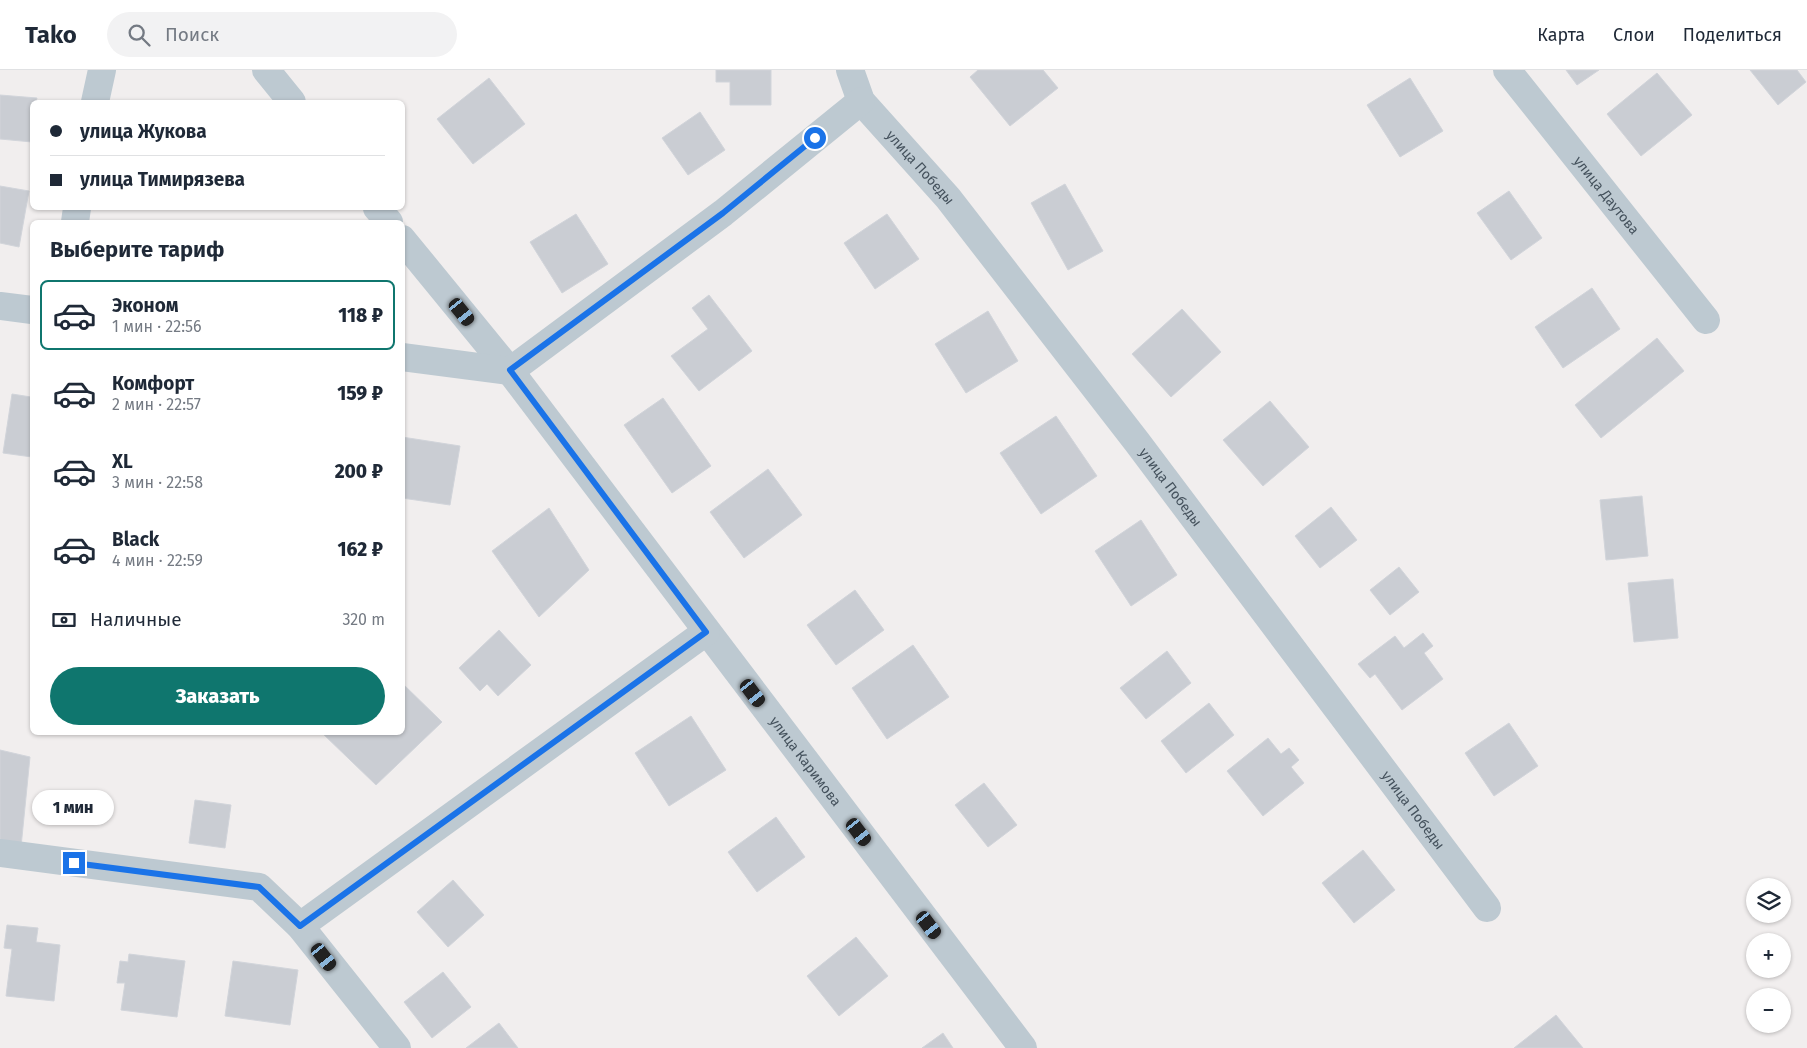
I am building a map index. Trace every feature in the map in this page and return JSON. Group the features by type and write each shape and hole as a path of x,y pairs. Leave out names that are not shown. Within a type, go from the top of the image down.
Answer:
{"street":[{"path":"95,100 102,70"},
{"path":"266,70 290,100"},
{"name":"улица Победы","path":"850,70 861,101 954,206 1137,442 1487,908"},
{"name":"улица Даутова","path":"1507,70 1706,320"},
{"path":"405,357 510,370 723,213 861,101"},
{"path":"379,210 388,220"},
{"name":"улица Каримова","path":"405,242 510,370 706,632 1023,1048"},
{"path":"0,306 30,310"},
{"path":"300,926 706,632"},
{"path":"0,853 259,887 300,926 397,1048"}],"building":[{"path":"716,70 771,70 771,105 730,105 730,82 716,82"},
{"path":"978,70 1043,70 1058,88 1010,126 970,77"},
{"path":"1566,70 1599,70 1577,85"},
{"path":"1750,70 1797,70 1806,82 1778,105"},
{"path":"1657,73 1692,115 1641,156 1607,114"},
{"path":"489,78 525,124 473,164 437,119"},
{"path":"1410,78 1443,131 1400,157 1367,105"},
{"path":"0,95 37,98 36,100 30,100 30,142 0,139"},
{"path":"700,112 725,150 688,175 662,138"},
{"path":"1065,184 1103,251 1068,270 1031,203"},
{"path":"0,186 29,191 19,247 0,243"},
{"path":"1509,191 1542,238 1511,260 1477,213"},
{"path":"576,214 608,264 562,293 530,242"},
{"path":"887,214 919,259 875,289 844,243"},
{"path":"1592,288 1620,329 1563,368 1535,327"},
{"path":"709,295 752,351 699,391 671,356 708,329 692,308"},
{"path":"1182,309 1221,352 1171,397 1132,354"},
{"path":"988,311 1018,361 966,393 935,344"},
{"path":"1657,338 1684,371 1601,438 1575,405"},
{"path":"12,394 30,397 30,457 3,453"},
{"path":"663,398 711,466 672,493 624,425"},
{"path":"1270,401 1309,447 1263,486 1223,440"},
{"path":"1056,416 1097,476 1041,514 1000,453"},
{"path":"405,437 460,446 450,505 405,498"},
{"path":"768,469 802,515 744,558 710,512"},
{"path":"1642,496 1648,556 1606,560 1600,500"},
{"path":"1331,507 1357,540 1320,568 1295,536"},
{"path":"549,508 589,570 539,617 492,551"},
{"path":"1141,520 1177,575 1131,606 1095,551"},
{"path":"1399,567 1419,592 1390,615 1370,590"},
{"path":"1673,579 1678,638 1634,642 1628,583"},
{"path":"855,590 884,630 836,665 807,625"},
{"path":"499,630 531,665 498,696 487,684 480,691 459,668"},
{"path":"1423,633 1433,646 1424,653 1443,679 1402,710 1375,674 1370,678 1358,664 1395,636 1404,648"},
{"path":"913,645 949,697 887,739 852,688"},
{"path":"1167,651 1191,683 1146,719 1120,688"},
{"path":"405,686 442,722 376,785 324,735 405,735"},
{"path":"1209,703 1234,735 1186,773 1161,741"},
{"path":"691,716 726,770 669,806 635,753"},
{"path":"1509,723 1538,766 1494,796 1465,753"},
{"path":"1268,738 1281,754 1289,748 1299,760 1291,767 1304,783 1263,816 1227,771"},
{"path":"0,750 30,757 21,847 0,839"},
{"path":"984,783 1017,825 988,847 955,805"},
{"path":"195,800 231,805 225,848 189,843"},
{"path":"776,817 805,857 757,892 728,852"},
{"path":"1363,850 1395,890 1354,923 1322,883"},
{"path":"453,880 484,915 448,947 417,912"},
{"path":"7,925 38,928 36,942 60,945 54,1001 6,996 12,949 4,948"},
{"path":"856,937 888,976 839,1016 807,976"},
{"path":"129,954 185,961 177,1017 121,1010 125,983 117,983 120,961 128,962"},
{"path":"233,961 298,970 290,1025 225,1016"},
{"path":"443,972 471,1007 432,1038 404,1002"},
{"path":"1556,1015 1583,1048 1514,1048"},
{"path":"499,1023 518,1048 466,1048"},
{"path":"943,1033 953,1048 922,1048"}],"route":[{"path":"74,863 259,887 300,926 706,632 510,370 723,213 815,138"}]}
